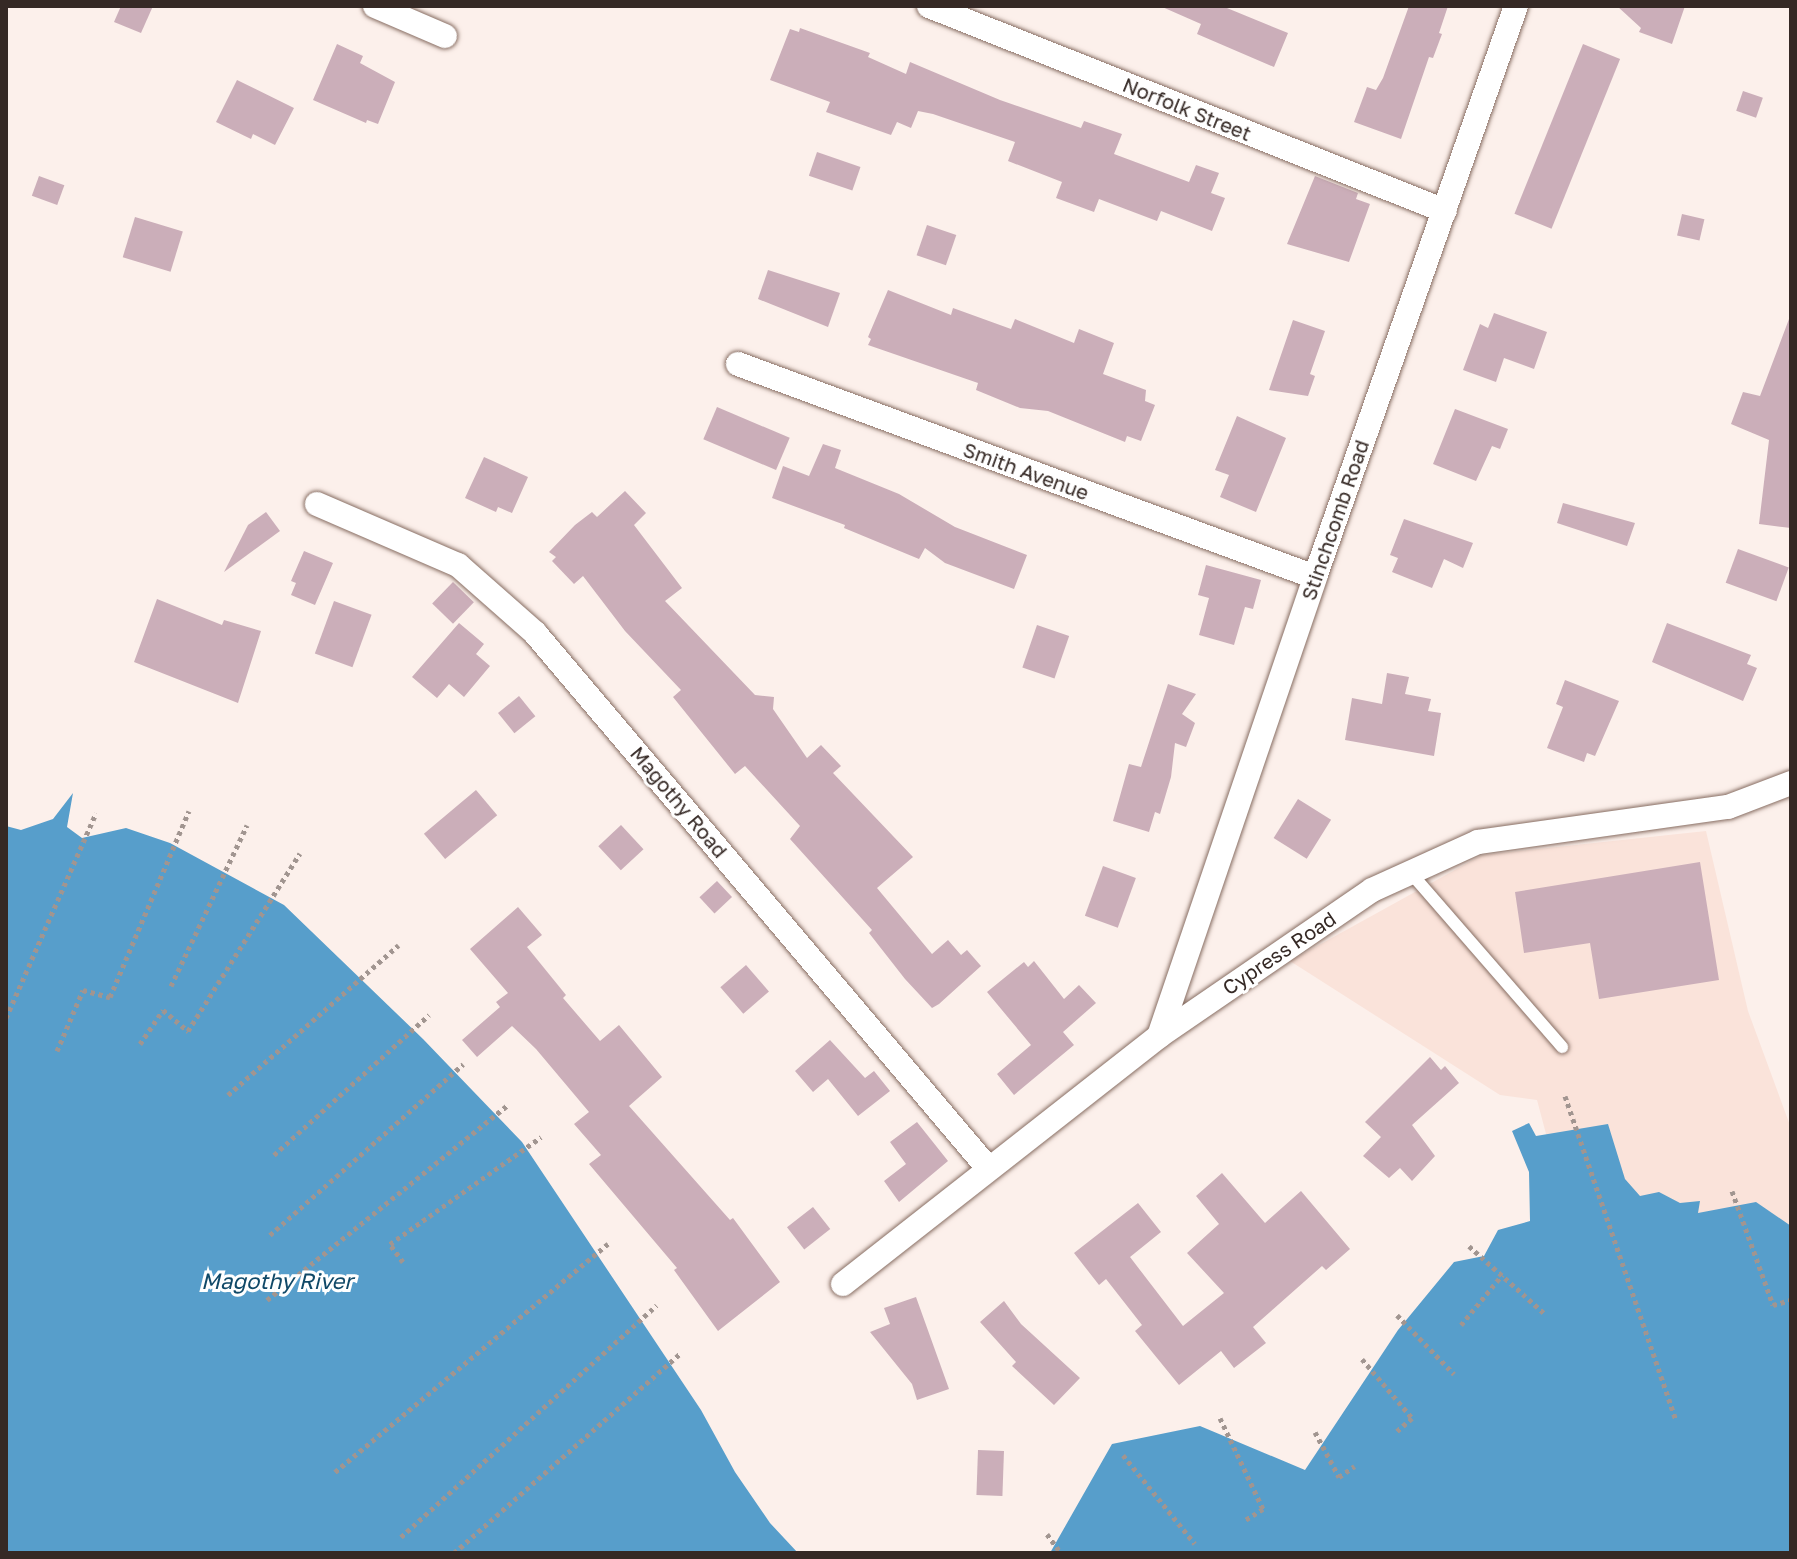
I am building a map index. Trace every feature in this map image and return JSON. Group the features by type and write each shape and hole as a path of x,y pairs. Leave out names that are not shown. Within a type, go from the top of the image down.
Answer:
{"street":[{"path":"375,6 445,36"},
{"name":"Norfolk Street","path":"929,6 1445,211"},
{"name":"Stinchcomb Road","path":"1159,1036 1315,577 1516,6"},
{"name":"Smith Avenue","path":"738,364 1315,577"},
{"name":"Magothy Road","path":"317,504 458,565 535,633 987,1167"},
{"name":"Cypress Road","path":"843,1284 987,1167 1159,1036 1372,890 1478,842 1728,807 1791,783"}],"lane":[{"path":"1410,872 1562,1047"}],"path":[{"path":"57,1051 83,990 110,997 189,811"},
{"path":"6,1018 96,813"},
{"path":"171,986 247,825"},
{"path":"140,1044 163,1010 188,1031 300,853"},
{"path":"228,1095 399,945"},
{"path":"274,1155 429,1015"},
{"path":"270,1235 463,1064"},
{"path":"1565,1096 1676,1421"},
{"path":"267,1300 509,1104"},
{"path":"403,1262 390,1244 541,1137"},
{"path":"1732,1191 1773,1305 1791,1300"},
{"path":"335,1472 608,1244"},
{"path":"1469,1246 1544,1313"},
{"path":"1461,1325 1502,1275"},
{"path":"401,1537 657,1305"},
{"path":"1397,1315 1454,1374"},
{"path":"454,1553 680,1354"},
{"path":"1362,1359 1412,1418 1396,1432"},
{"path":"1220,1418 1263,1509 1244,1521"},
{"path":"1315,1432 1339,1477 1355,1466"},
{"path":"1123,1455 1195,1544"},
{"path":"1047,1534 1061,1553"}],"shaded area":[{"path":"1706,831 1748,1011 1791,1128 1791,1379 1644,1502 1537,1100 1500,1095 1290,961 1482,855"}],"water":[{"name":"Magothy River","path":"73,793 67,827 82,838 126,828 170,843 284,905 423,1039 522,1142 701,1410 735,1472 770,1523 798,1553 6,1553 6,826 21,830 53,819"},
{"path":"1529,1123 1536,1136 1608,1124 1625,1179 1640,1196 1659,1192 1680,1203 1700,1201 1698,1213 1756,1202 1791,1226 1791,1553 1050,1553 1112,1444 1200,1426 1305,1470 1398,1330 1454,1262 1484,1256 1498,1230 1530,1221 1529,1172 1512,1131"}],"building":[{"path":"121,6 153,6 141,33 114,22"},
{"path":"1160,6 1222,6 1288,33 1274,67 1197,34 1201,24"},
{"path":"1409,6 1448,6 1439,33 1442,34 1433,58 1429,57 1401,139 1354,122 1367,87 1376,90 1383,78"},
{"path":"1617,6 1685,6 1672,44 1639,32 1641,28"},
{"path":"800,28 870,53 868,57 906,74 910,62 1000,100 1081,128 1084,121 1122,134 1114,154 1189,182 1196,165 1219,173 1211,193 1225,198 1212,231 1161,211 1157,221 1099,199 1094,212 1056,198 1062,182 1008,161 1015,142 933,114 918,111 911,128 897,122 891,135 826,112 830,102 770,80 790,29 799,32"},
{"path":"337,44 363,56 360,63 395,82 378,124 367,120 366,123 313,100"},
{"path":"1583,44 1620,59 1552,229 1514,214"},
{"path":"237,80 294,108 275,145 253,134 251,139 216,122"},
{"path":"1743,91 1763,98 1756,118 1736,111"},
{"path":"817,152 860,167 852,191 809,176"},
{"path":"39,176 64,185 57,205 32,196"},
{"path":"1315,176 1358,193 1356,199 1370,204 1349,262 1287,244"},
{"path":"1682,214 1704,219 1699,241 1677,235"},
{"path":"135,217 183,232 171,272 123,257"},
{"path":"927,225 956,235 946,265 917,255"},
{"path":"768,270 840,293 828,327 758,299"},
{"path":"888,290 951,315 953,308 1011,329 1015,319 1074,343 1079,329 1114,343 1103,374 1146,390 1145,401 1155,405 1141,441 1127,436 1125,442 1048,411 1020,408 976,390 978,383 868,345 871,339 868,337"},
{"path":"1494,313 1547,332 1534,369 1504,358 1496,382 1463,370 1480,324 1488,328"},
{"path":"1789,319 1791,528 1759,524 1769,440 1731,424 1743,392 1760,396"},
{"path":"1293,320 1325,331 1310,374 1315,376 1308,396 1269,390"},
{"path":"717,407 790,438 776,470 703,439"},
{"path":"1455,409 1508,429 1500,449 1492,446 1476,481 1433,464"},
{"path":"1237,416 1286,438 1256,512 1220,497 1229,475 1215,470"},
{"path":"823,444 841,450 835,468 899,494 955,527 1027,555 1014,589 945,563 925,548 919,559 844,528 845,525 772,498 783,466 809,476"},
{"path":"484,457 528,477 512,513 498,507 496,512 465,498"},
{"path":"625,491 646,513 634,525 682,588 665,601 755,695 774,697 773,709 807,758 821,745 841,766 833,773 913,857 877,888 932,954 948,940 961,955 967,950 981,966 939,1004 932,1008 905,979 869,933 872,930 790,839 800,826 745,766 735,774 673,697 681,690 625,631 583,576 574,584 552,561 556,557 549,552 575,525 592,512 597,517"},
{"path":"1563,503 1635,523 1627,546 1557,523"},
{"path":"266,512 280,531 224,572 248,525"},
{"path":"1404,519 1473,543 1463,568 1444,559 1432,588 1392,572 1398,558 1390,555"},
{"path":"1738,549 1789,567 1776,601 1726,583"},
{"path":"304,551 333,563 315,605 291,595 296,583 291,581"},
{"path":"1206,565 1261,580 1253,609 1245,607 1234,645 1199,635 1209,598 1198,595"},
{"path":"453,582 474,602 453,624 432,604"},
{"path":"157,599 222,625 224,620 261,631 238,703 134,662"},
{"path":"334,601 372,615 352,667 315,654"},
{"path":"459,623 484,644 476,654 490,666 464,697 449,684 437,698 412,677"},
{"path":"1667,623 1751,655 1747,664 1757,668 1743,701 1652,662"},
{"path":"1037,625 1069,636 1054,679 1022,668"},
{"path":"1387,673 1409,677 1405,694 1431,699 1428,711 1441,713 1434,756 1345,740 1352,698 1382,704"},
{"path":"1565,680 1619,701 1595,756 1587,753 1584,762 1547,748 1563,707 1556,704"},
{"path":"1168,684 1196,694 1182,714 1195,723 1186,747 1175,743 1171,777 1160,814 1155,812 1149,832 1113,821 1129,764 1141,767"},
{"path":"519,696 535,716 514,733 498,713"},
{"path":"476,790 497,815 445,859 424,834"},
{"path":"1298,799 1331,820 1307,859 1274,838"},
{"path":"621,825 644,849 621,870 598,846"},
{"path":"1700,862 1719,980 1599,999 1590,943 1524,953 1515,892"},
{"path":"1103,866 1136,878 1118,928 1085,916"},
{"path":"717,881 732,897 714,913 699,897"},
{"path":"518,907 542,935 527,947 566,995 563,998 600,1041 619,1025 662,1077 629,1106 730,1220 733,1218 780,1282 718,1331 674,1270 677,1268 589,1164 601,1155 574,1124 589,1112 536,1049 512,1026 477,1057 462,1040 500,1007 496,1002 508,993 470,949"},
{"path":"1034,961 1064,999 1079,985 1096,1003 1063,1032 1074,1045 1014,1095 997,1074 1031,1045 987,992 1024,962 1028,967"},
{"path":"746,965 769,991 743,1014 720,987"},
{"path":"830,1040 865,1078 874,1071 890,1091 858,1116 828,1079 813,1092 795,1071"},
{"path":"1430,1057 1441,1070 1445,1066 1459,1083 1412,1125 1435,1156 1412,1181 1400,1168 1389,1178 1363,1156 1381,1137 1365,1122"},
{"path":"917,1122 948,1161 899,1202 884,1181 906,1164 890,1142"},
{"path":"1222,1173 1265,1223 1301,1191 1350,1249 1326,1270 1322,1266 1253,1327 1266,1343 1234,1368 1221,1351 1179,1385 1135,1331 1142,1325 1106,1279 1099,1285 1074,1253 1138,1203 1161,1232 1130,1257 1183,1326 1224,1293 1187,1253 1219,1224 1196,1196"},
{"path":"813,1207 830,1229 804,1249 787,1227"},
{"path":"916,1297 949,1389 917,1400 912,1384 870,1332 890,1324 884,1308"},
{"path":"1004,1301 1021,1324 1080,1378 1054,1405 1012,1366 1016,1362 980,1322"},
{"path":"978,1450 1004,1451 1002,1496 976,1495"}]}
